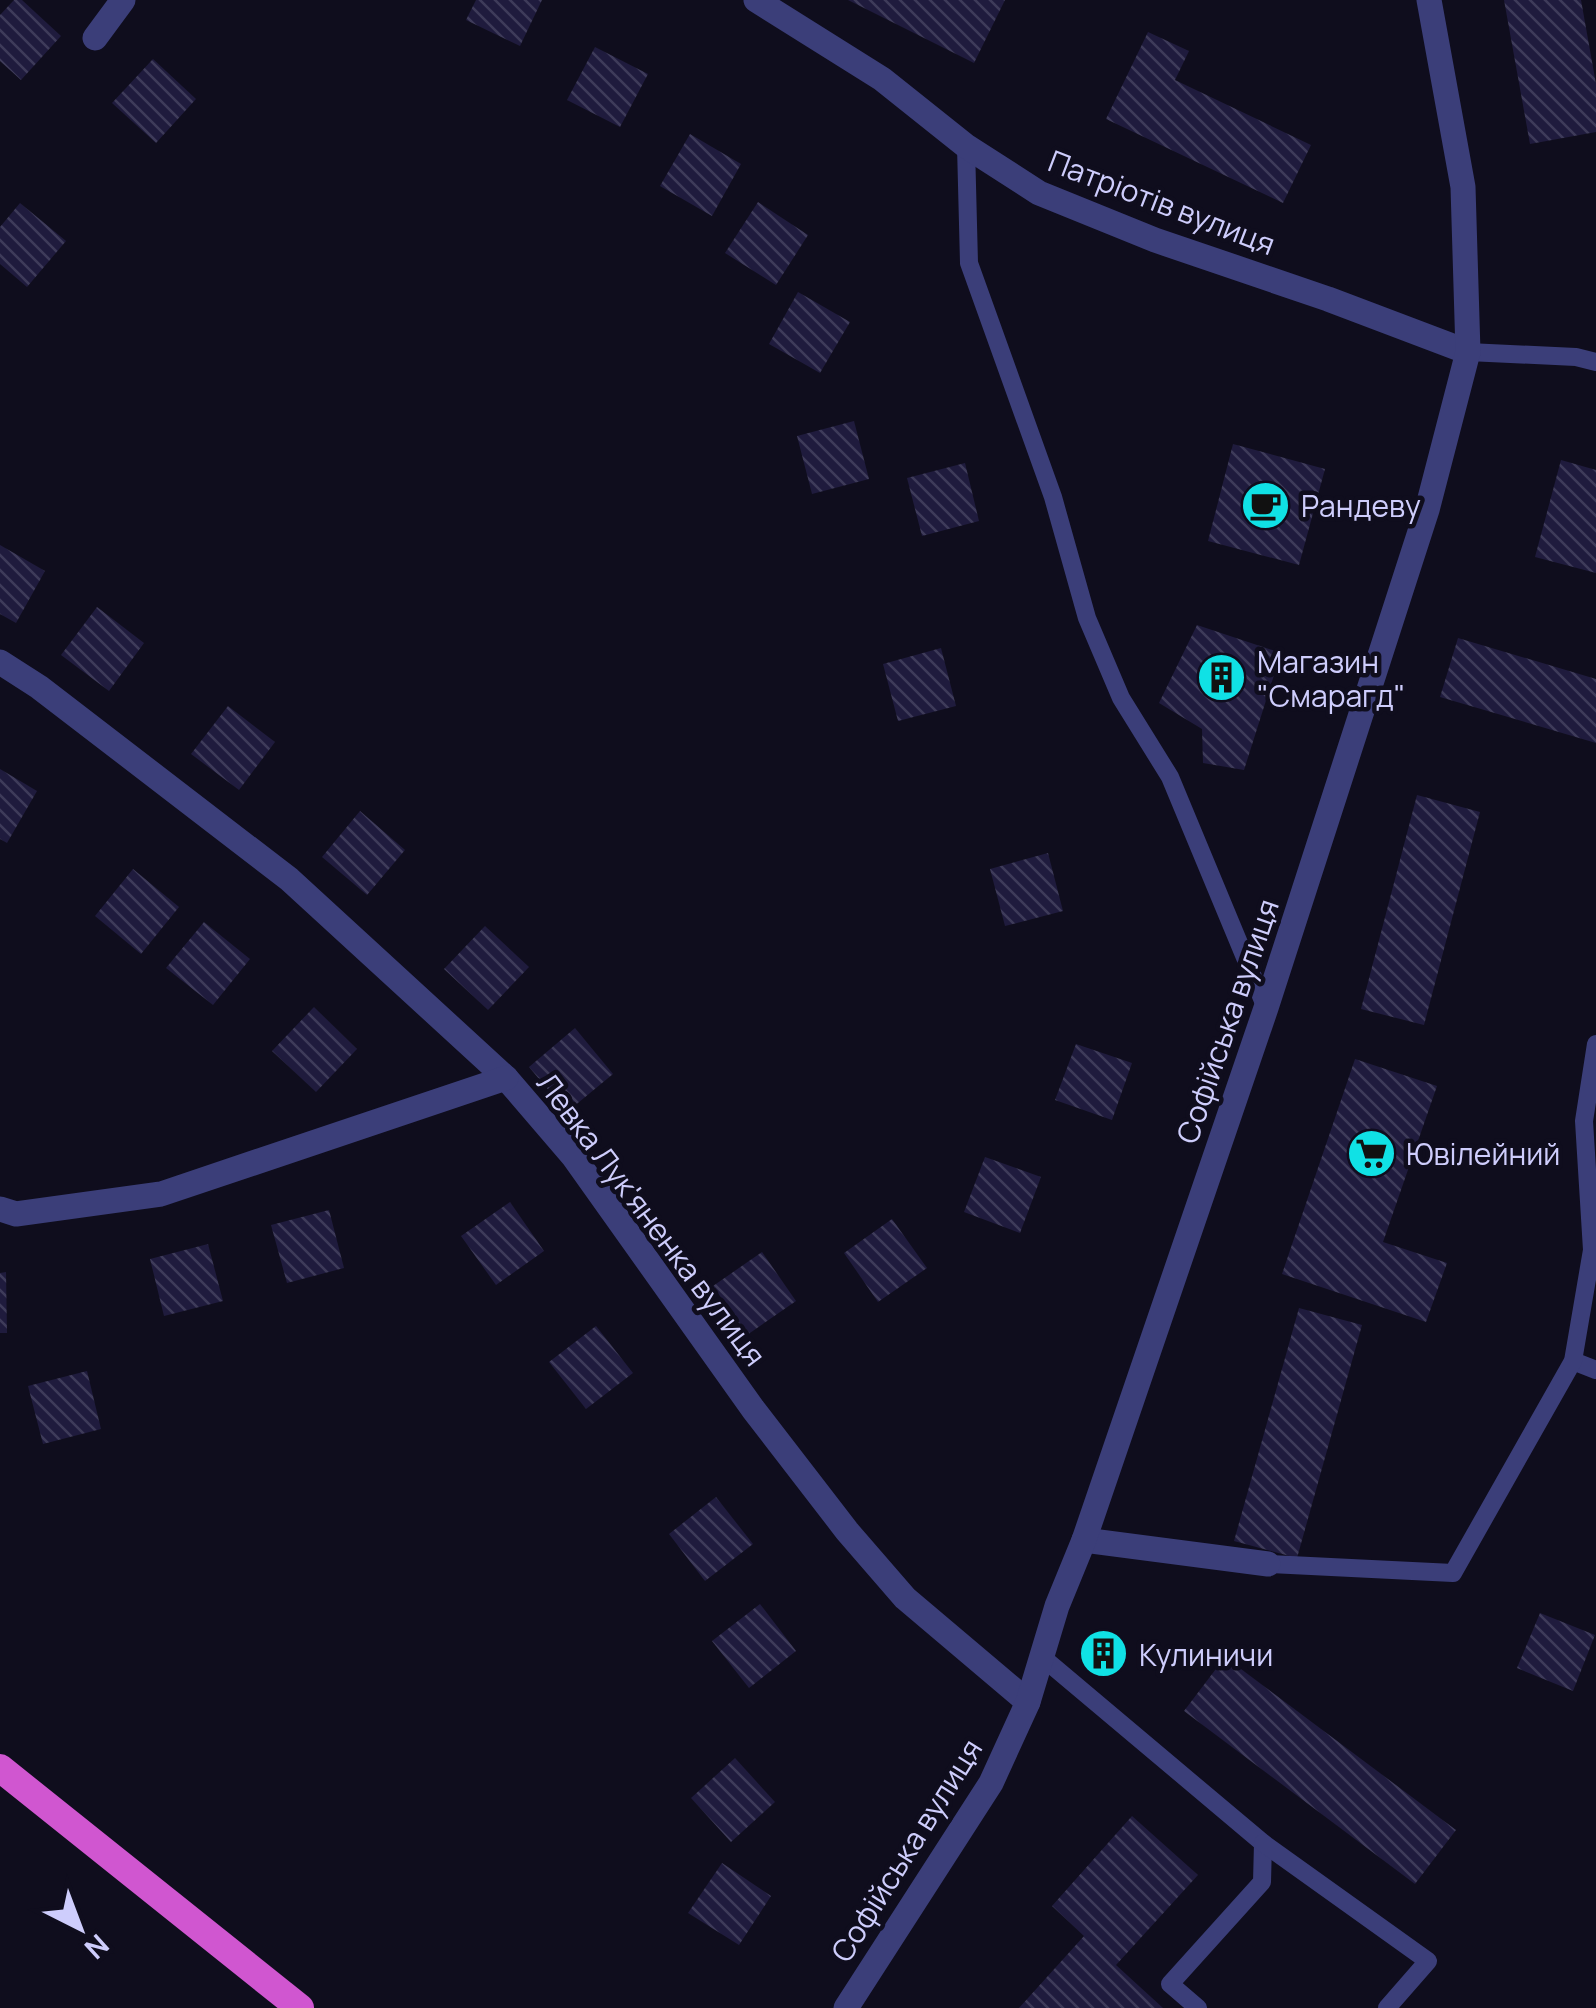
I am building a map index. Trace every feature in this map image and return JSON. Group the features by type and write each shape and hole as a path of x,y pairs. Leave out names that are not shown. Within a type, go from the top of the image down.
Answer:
{"highway":[{"path":"0,1768 300,2008"}],"street":[{"path":"96,38 123,0"},
{"name":"Патріотів вулиця","path":"756,0 882,80 966,146 1039,193 1155,240 1468,352"},
{"name":"Софійська вулиця","path":"846,2008 991,1783 1028,1702 1057,1606 1084,1540 1266,1008 1428,510 1468,352 1463,187 1429,0"},
{"name":"Левка Лук'яненка вулиця","path":"0,662 290,880 506,1078 573,1156 753,1408 847,1531 906,1598 1028,1702"},
{"path":"0,1209 16,1214 162,1194 506,1078"},
{"path":"1084,1540 1268,1564"}],"lane":[{"path":"966,146 969,263 1054,497 1087,618 1120,698 1170,777 1266,1008"},
{"path":"1468,352 1576,357 1596,362"},
{"path":"1268,1564 1453,1573 1573,1362 1592,1250 1584,1121 1596,1044"},
{"path":"1573,1362 1596,1370"},
{"path":"1042,1657 1263,1843 1428,1961 1386,2008"},
{"path":"1198,2008 1170,1984 1262,1882 1263,1843"}],"building":[{"path":"14,0 22,0 61,36 21,80 0,61 0,15"},
{"path":"476,0 542,0 520,46 466,20"},
{"path":"848,0 1005,0 974,63"},
{"path":"1504,0 1581,0 1596,84 1596,132 1530,144"},
{"path":"1148,32 1189,51 1175,80 1311,145 1283,203 1106,119"},
{"path":"595,47 648,74 620,127 567,100"},
{"path":"153,59 196,99 156,143 112,103"},
{"path":"690,134 741,164 712,216 660,186"},
{"path":"758,202 808,235 776,285 725,253"},
{"path":"20,203 66,241 27,287 0,264 0,227"},
{"path":"798,292 850,322 820,373 769,344"},
{"path":"854,421 869,479 812,494 797,436"},
{"name":"Рандеву","path":"1233,444 1325,469 1299,565 1208,541"},
{"path":"1561,460 1596,470 1596,573 1535,557"},
{"path":"965,463 979,521 922,536 907,478"},
{"path":"0,545 45,571 16,623 0,614"},
{"path":"97,607 144,643 109,691 61,655"},
{"name":"Магазин \"Смарагд\"","path":"1197,625 1281,653 1244,770 1203,763 1202,729 1159,703"},
{"path":"1458,638 1596,679 1596,743 1440,697"},
{"path":"941,648 956,706 898,721 883,664"},
{"path":"228,706 275,742 239,790 191,754"},
{"path":"0,769 37,791 7,843 0,839"},
{"path":"1417,795 1480,812 1424,1025 1361,1009"},
{"path":"360,811 405,850 367,895 322,857"},
{"path":"1048,853 1063,911 1005,926 990,869"},
{"path":"133,869 179,907 141,954 95,916"},
{"path":"204,922 250,959 213,1005 166,968"},
{"path":"485,926 529,967 488,1010 444,969"},
{"path":"314,1007 357,1049 316,1092 272,1051"},
{"path":"575,1028 613,1074 567,1112 529,1067"},
{"path":"1076,1044 1132,1063 1112,1120 1055,1100"},
{"path":"1355,1059 1437,1086 1383,1242 1447,1263 1426,1322 1282,1274"},
{"path":"985,1157 1041,1177 1020,1233 964,1212"},
{"path":"510,1202 544,1251 496,1285 461,1236"},
{"path":"329,1210 344,1268 287,1283 271,1225"},
{"path":"892,1219 927,1268 878,1302 844,1253"},
{"path":"208,1244 223,1301 164,1316 150,1259"},
{"path":"762,1252 796,1301 747,1335 713,1286"},
{"path":"6,1272 7,1333 0,1333 0,1273"},
{"path":"1299,1308 1362,1325 1297,1558 1234,1541"},
{"path":"596,1326 633,1373 586,1409 549,1362"},
{"path":"87,1371 101,1429 43,1444 28,1386"},
{"path":"716,1497 753,1544 705,1581 669,1534"},
{"path":"760,1604 796,1651 749,1688 712,1641"},
{"path":"1540,1613 1595,1635 1573,1691 1517,1668"},
{"name":"Кулиничи","path":"1098,1630 1124,1639 1111,1678 1085,1669"},
{"path":"1225,1657 1456,1830 1415,1884 1184,1711"},
{"path":"735,1758 775,1802 731,1842 691,1798"},
{"path":"1132,1816 1198,1875 1116,1965 1163,2008 1019,2008 1084,1936 1052,1906"},
{"path":"722,1863 771,1896 739,1945 688,1913"}],"place":[{"name":"Рандеву","path":"1266,505"},
{"name":"Магазин \"Смарагд\"","path":"1222,678"},
{"name":"Ювілейний","path":"1371,1153"},
{"name":"Кулиничи","path":"1104,1654"}]}
